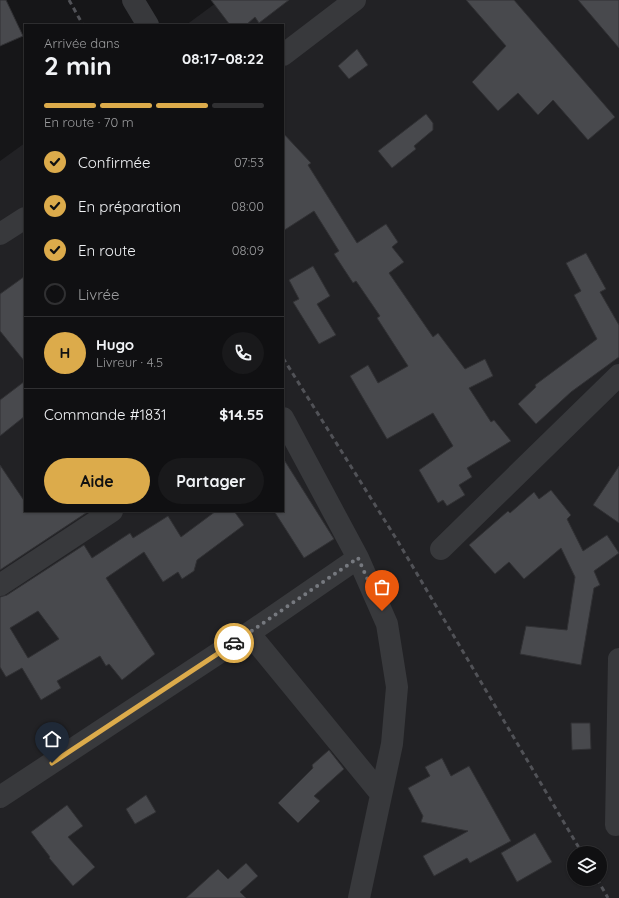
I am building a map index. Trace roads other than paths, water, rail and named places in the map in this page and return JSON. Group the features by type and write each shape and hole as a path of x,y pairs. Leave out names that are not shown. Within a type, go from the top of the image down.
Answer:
{"street":[{"path":"133,0 147,24"},
{"path":"284,54 355,0"},
{"path":"0,234 24,219"},
{"path":"441,549 619,375"},
{"path":"284,420 358,558 388,624 397,687 392,744 359,898"},
{"path":"0,585 110,512"},
{"path":"0,797 249,633 358,558"},
{"path":"249,633 381,794"},
{"path":"616,825 619,659"}],"railway":[{"path":"69,0 82,24"},
{"path":"284,360 397,540 578,846"},
{"path":"601,886 608,898"}]}
